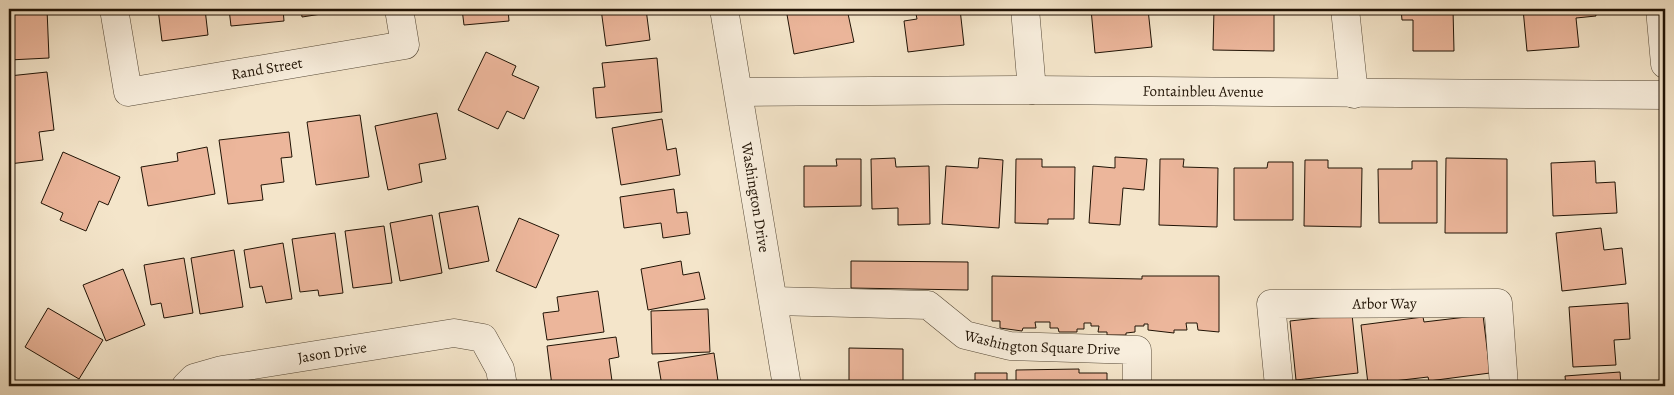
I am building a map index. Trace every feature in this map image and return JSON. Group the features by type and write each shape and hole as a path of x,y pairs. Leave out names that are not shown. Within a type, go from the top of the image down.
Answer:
{"street":[{"name":"Rand Street","path":"114,9 128,92 405,45 399,9"},
{"name":"Washington Drive","path":"724,9 787,386"},
{"path":"1025,9 1032,90"},
{"path":"1345,9 1354,94"},
{"path":"1660,9 1665,64"},
{"name":"Fontainbleu Avenue","path":"739,92 1032,90 1665,95"},
{"name":"Washington Square Drive","path":"774,301 928,305 965,335 1010,346 1137,350 1137,386"},
{"name":"Arbor Way","path":"1279,386 1271,304 1498,303 1504,386"},
{"name":"Jason Drive","path":"186,386 194,378 232,369 454,333 483,338 500,370 503,386"}],"building":[{"path":"9,9 47,9 49,58 9,60"},
{"path":"158,9 205,9 208,35 162,41"},
{"path":"229,9 283,9 284,21 231,26"},
{"path":"301,9 346,9 347,10 302,17"},
{"path":"462,9 508,9 509,21 464,25"},
{"path":"601,9 646,9 650,40 606,46"},
{"path":"786,9 847,9 854,42 794,54"},
{"path":"915,9 960,9 964,45 908,52 904,21 917,19"},
{"path":"1091,9 1148,9 1152,47 1095,53"},
{"path":"1214,9 1278,9 1278,13 1274,13 1274,51 1213,50"},
{"path":"1401,9 1453,9 1454,51 1413,51 1413,20 1402,20"},
{"path":"1523,9 1595,9 1596,16 1576,18 1579,47 1527,51"},
{"path":"486,52 516,66 512,75 539,87 524,119 507,111 498,129 458,110"},
{"path":"657,58 662,112 596,118 593,88 605,87 602,63"},
{"path":"47,72 54,130 39,132 43,160 9,164 9,76"},
{"path":"437,113 446,159 419,164 422,182 388,190 375,126"},
{"path":"360,115 369,177 316,185 307,122"},
{"path":"662,119 667,150 676,148 680,175 621,185 612,128"},
{"path":"289,132 292,157 281,158 284,182 261,185 263,200 228,204 219,140"},
{"path":"207,147 215,194 148,206 141,167 178,161 177,153"},
{"path":"63,152 120,177 108,205 99,201 86,231 60,220 63,213 41,203"},
{"path":"1115,157 1147,159 1144,190 1123,188 1120,225 1089,223 1093,166 1115,168"},
{"path":"895,158 896,167 929,166 930,224 898,225 898,208 872,209 871,159"},
{"path":"979,158 1003,160 999,228 942,224 946,166 978,168"},
{"path":"1446,158 1507,159 1507,233 1445,233"},
{"path":"836,159 861,159 861,206 804,207 804,166 837,166"},
{"path":"1016,159 1042,159 1042,167 1075,167 1074,219 1048,219 1048,224 1015,223"},
{"path":"1160,159 1184,159 1183,167 1218,168 1217,227 1159,225"},
{"path":"1305,160 1328,160 1328,168 1362,168 1361,227 1304,226"},
{"path":"1412,161 1437,161 1437,223 1379,223 1378,169 1412,169"},
{"path":"1595,161 1596,183 1615,182 1617,213 1553,216 1551,163"},
{"path":"1268,162 1293,162 1293,220 1234,220 1234,168 1267,168"},
{"path":"674,189 677,213 687,212 690,234 663,238 661,223 624,228 620,197"},
{"path":"478,206 489,261 449,269 439,213"},
{"path":"432,215 442,273 400,281 390,223"},
{"path":"519,218 559,235 536,288 496,271"},
{"path":"384,226 392,283 353,288 345,231"},
{"path":"1601,228 1604,250 1622,248 1626,284 1562,291 1556,233"},
{"path":"335,233 343,293 319,296 318,290 300,292 292,239"},
{"path":"283,243 292,299 266,303 262,286 250,288 244,250"},
{"path":"234,250 243,307 200,314 191,258"},
{"path":"184,258 193,313 164,318 161,303 151,305 144,265"},
{"path":"681,261 683,275 699,272 705,299 648,310 641,269"},
{"path":"851,261 968,262 968,290 851,288"},
{"path":"123,269 145,325 106,341 83,285"},
{"path":"992,276 1142,279 1142,276 1219,276 1219,332 1198,330 1197,323 1186,323 1187,330 1174,330 1174,333 1148,330 1148,324 1144,324 1144,326 1135,326 1135,332 1126,333 1126,335 1107,335 1107,332 1098,332 1099,326 1091,326 1091,323 1084,323 1084,329 1077,329 1077,332 1059,332 1058,328 1050,328 1050,322 1035,322 1036,328 1023,328 1022,331 1000,328 1000,321 992,321"},
{"path":"598,291 604,332 547,340 543,313 559,311 557,297"},
{"path":"1628,303 1630,339 1614,340 1616,365 1573,367 1569,307"},
{"path":"48,308 103,340 79,379 25,347"},
{"path":"708,309 710,352 652,354 651,311"},
{"path":"1352,314 1358,373 1296,380 1290,321"},
{"path":"1483,315 1490,373 1429,381 1428,377 1368,384 1361,325 1423,317 1424,322"},
{"path":"616,337 619,357 609,359 612,381 574,386 552,386 547,346"},
{"path":"849,348 903,349 903,386 849,386"},
{"path":"714,353 718,381 704,383 704,386 662,386 658,362"},
{"path":"1079,369 1079,373 1107,373 1107,386 1016,386 1016,370"},
{"path":"1620,372 1621,385 1637,383 1637,386 1566,386 1565,376"},
{"path":"975,373 1007,373 1007,385 975,386"}]}
